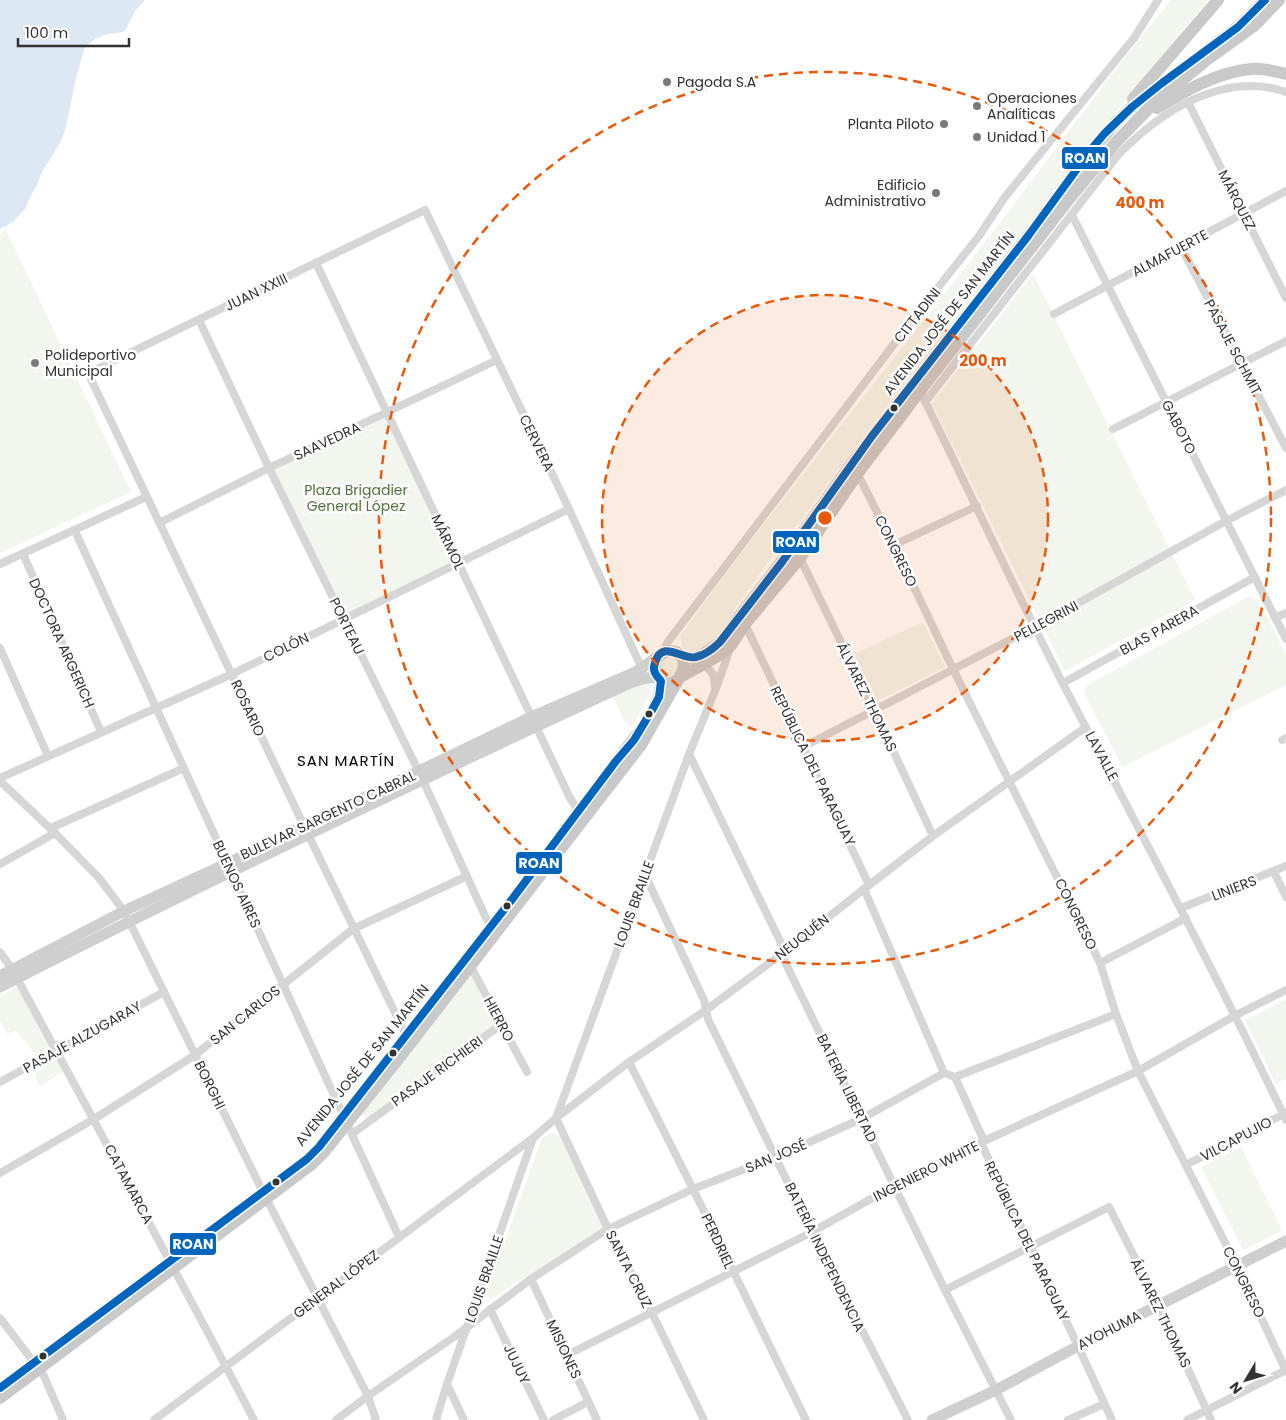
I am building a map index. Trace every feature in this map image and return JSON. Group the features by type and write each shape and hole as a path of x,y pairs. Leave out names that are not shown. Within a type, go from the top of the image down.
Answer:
{"main road":[{"path":"1093,149 1111,123 1218,0"},
{"name":"AVENIDA JOSÉ DE SAN MARTÍN","path":"679,654 688,658 695,658 724,640 789,552 854,470 1093,149 1117,121 1135,104 1272,2"},
{"name":"AVENIDA JOSÉ DE SAN MARTÍN","path":"348,1124 409,1038 582,814 641,745 679,678 738,643 745,624 800,558 854,470 922,396 1066,203 1116,142 1153,104 1184,78 1254,26 1272,2"},
{"path":"1138,120 1202,83 1235,72 1252,69 1270,70 1286,74"},
{"path":"672,650 679,654 684,659 684,665 679,678 671,683 666,683 652,676 654,662 660,655 672,650"},
{"name":"AVENIDA JOSÉ DE SAN MARTÍN","path":"582,814 616,761 634,740 659,697 652,676"},
{"name":"BULEVAR SARGENTO CABRAL","path":"0,976 15,974 129,922 230,867 533,722 652,676"},
{"name":"BULEVAR SARGENTO CABRAL","path":"0,987 15,974 124,911 230,867"},
{"name":"AVENIDA JOSÉ DE SAN MARTÍN","path":"0,1398 37,1366 264,1195 348,1124 409,1038 470,965 494,928"},
{"name":"AYOHUMA","path":"932,1420 996,1390 1078,1346 1286,1241"},
{"name":"AVENIDA JOSÉ DE SAN MARTÍN","path":"0,1388 37,1366"}],"street":[{"name":"CITTADINI","path":"660,655 667,642 913,319 979,236 1005,197 1134,38 1158,0"},
{"path":"922,396 1072,215 1118,155 1133,140 1167,113 1215,90 1237,86 1260,86 1286,92"},
{"name":"MÁRQUEZ","path":"1188,102 1286,298"},
{"name":"ALMAFUERTE","path":"1054,314 1286,191"},
{"name":"JUAN XXIII","path":"88,373 425,210"},
{"name":"CERVERA","path":"425,210 496,360 652,676"},
{"name":"GABOTO","path":"1072,215 1286,639"},
{"name":"PASAJE SCHMIT","path":"1181,247 1286,448"},
{"name":"MÁRMOL","path":"316,262 533,722 570,798 582,814"},
{"name":"PORTEAU","path":"199,320 269,468 421,776 486,918 494,928"},
{"path":"1113,429 1286,341"},
{"name":"SAAVEDRA","path":"159,523 269,468 496,360"},
{"name":"ROSARIO","path":"88,373 353,929 409,1038"},
{"name":"LAVALLE","path":"922,396 1063,683 1236,1015 1285,1116"},
{"name":"CONGRESO","path":"854,470 894,545 953,669 1100,963 1116,1014 1138,1071 1237,1266 1286,1370"},
{"name":"PELLEGRINI","path":"803,747 1035,627 1226,521 1286,490"},
{"path":"0,564 146,497"},
{"path":"894,545 976,506"},
{"name":"COLÓN","path":"0,780 48,756 232,674 569,509"},
{"name":"BUENOS AIRES","path":"75,531 399,1237"},
{"name":"DOCTORA ARGERICH","path":"23,554 101,732"},
{"name":"ÁLVAREZ THOMAS","path":"800,558 933,836"},
{"name":"BLAS PARERA","path":"1063,683 1255,577"},
{"path":"1276,618 1286,613"},
{"name":"REPÚBLICA DEL PARAGUAY","path":"745,624 867,887 944,1073"},
{"path":"677,631 675,640 679,654"},
{"path":"738,643 756,647"},
{"name":"LOUIS BRAILLE","path":"556,1118 689,754 715,691 738,643"},
{"path":"0,648 48,756"},
{"path":"704,664 713,674 715,691"},
{"name":"NEUQUÉN","path":"519,1148 629,1062 706,1010 783,953 933,836 1086,727"},
{"name":"BATERÍA LIBERTAD","path":"689,754 780,941 790,971 861,1118 1011,1420"},
{"path":"0,864 53,831 184,768"},
{"name":"BORGHI","path":"0,780 99,878 124,911 264,1195 368,1396 376,1420"},
{"name":"LINIERS","path":"1181,908 1286,866"},
{"path":"1274,872 1286,897"},
{"name":"BATERÍA INDEPENDENCIA","path":"645,875 704,1000 708,1019 812,1232 908,1420"},
{"name":"SAN CARLOS","path":"0,1173 94,1119 195,1055 353,929 467,876"},
{"path":"1100,963 1186,918"},
{"name":"CATAMARCA","path":"0,952 15,974 94,1119 254,1420"},
{"name":"HIERRO","path":"470,965 527,1072"},
{"name":"INGENIERO WHITE","path":"567,1355 812,1232 894,1186 982,1142 1138,1071 1236,1015 1286,990"},
{"name":"PASAJE ALZUGARAY","path":"0,1082 164,992"},
{"path":"944,1073 955,1077 1116,1014"},
{"name":"PASAJE RICHIERI","path":"348,1124 372,1119 502,1024"},
{"name":"PERDRIEL","path":"629,1062 806,1420"},
{"name":"SAN JOSÉ","path":"336,1420 454,1337 531,1279 608,1228 693,1189 776,1157 861,1118 944,1073"},
{"name":"REPÚBLICA DEL PARAGUAY","path":"955,1077 1029,1246 1112,1420"},
{"path":"361,1106 360,1113 364,1117 372,1119"},
{"name":"VILCAPUJIO","path":"1186,1165 1285,1116"},
{"name":"SANTA CRUZ","path":"556,1118 608,1228 652,1312 704,1420"},
{"name":"LOUIS BRAILLE","path":"436,1420 534,1138"},
{"name":"GENERAL LÓPEZ","path":"154,1420 519,1148"},
{"name":"ÁLVAREZ THOMAS","path":"1029,1246 1109,1207 1211,1420"},
{"path":"945,1290 1029,1246"},
{"name":"MISIONES","path":"531,1279 597,1420"},
{"name":"JUJUY","path":"490,1309 544,1420"},
{"path":"0,1318 44,1376 64,1420"},
{"path":"1187,1420 1286,1370"},
{"path":"447,1384 464,1420"},
{"path":"553,1420 588,1402"},
{"path":"1068,1420 1104,1404"}],"green space":[{"path":"1171,0 1208,0 1080,156 993,278 901,388 766,565 735,608 733,616 719,636 711,644 699,651 690,652 683,648 680,636 727,571 996,228 1128,53"},
{"name":"Polideportivo Municipal","path":"6,230 131,492 0,553 0,234"},
{"path":"1033,274 1195,600 1065,671 932,403"},
{"name":"Plaza Brigadier General López","path":"387,413 458,563 344,618 269,468"},
{"path":"1249,596 1259,601 1286,655 1286,685 1123,767 1084,694 1086,686"},
{"path":"923,622 945,667 877,701 854,654"},
{"path":"673,655 681,663 673,678 662,677 659,665 665,657"},
{"path":"650,681 653,689 632,726 624,721 612,694"},
{"path":"470,965 502,1024 372,1119 364,1117 361,1113"},
{"path":"18,986 54,1051 38,1058 16,1030 7,1034 0,1021 0,996"},
{"path":"1286,999 1286,1079 1276,1084 1245,1020"},
{"path":"58,1058 65,1071 40,1086 34,1074"},
{"path":"552,1133 560,1136 606,1227 491,1299 486,1294 542,1138"},
{"path":"1241,1147 1281,1231 1243,1250 1201,1167"}],"shaded area":[{"path":"0,0 145,0 135,11 125,31 104,35 95,39 84,49 61,141 41,174 25,209 13,222 0,229"}],"transit line":[{"name":"ROAN","path":"0,1388 307,1159 319,1147 634,740 659,697 661,681 654,671 658,656 668,651 696,657 703,655 720,642 782,562 872,436 1028,236 1093,147 1132,107 1238,27 1265,0"}],"place":[{"name":"Pagoda S.A","path":"667,82"},
{"name":"Operaciones Analíticas","path":"977,106"},
{"name":"Planta Piloto","path":"944,124"},
{"name":"Unidad 1","path":"977,137"},
{"name":"Edificio Administrativo","path":"936,193"},
{"name":"Polideportivo Municipal","path":"35,363"}],"district":[{"name":"SAN MARTÍN","path":"346,760"}]}
